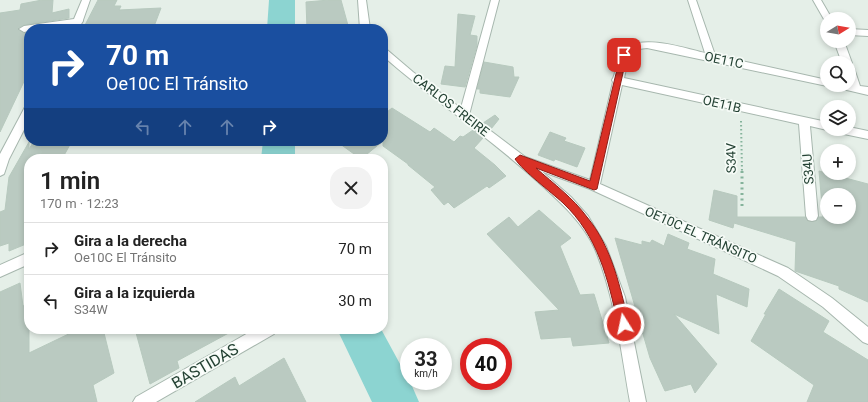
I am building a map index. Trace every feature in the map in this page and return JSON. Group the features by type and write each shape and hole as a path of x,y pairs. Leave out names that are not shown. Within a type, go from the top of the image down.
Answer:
{"street":[{"path":"77,24 86,0"},
{"path":"362,0 364,24"},
{"path":"464,115 495,0"},
{"path":"692,0 711,58"},
{"path":"817,0 824,12"},
{"path":"52,24 79,20"},
{"path":"856,32 868,33"},
{"name":"OE11C","path":"617,80 624,55 633,46 643,44 820,81"},
{"name":"CARLOS FREIRE","path":"388,55 520,159"},
{"path":"594,186 617,80"},
{"name":"OE11B","path":"617,80 820,124"},
{"path":"856,89 868,91"},
{"path":"0,171 2,159 24,119"},
{"name":"S34U","path":"804,121 812,216"},
{"path":"856,133 868,136"},
{"path":"520,159 584,220 600,246 618,297 638,402"},
{"name":"OE10C EL TRÁNSITO","path":"520,159 594,186 783,272 811,289 839,310 868,337"},
{"path":"0,271 24,260"},
{"name":"BASTIDAS","path":"141,402 260,334"}],"path":[{"name":"S34V","path":"741,108 742,208"}],"building":[{"path":"42,0 53,0 52,13 69,9 69,18 24,24 18,28 24,33 24,82 0,132 0,13 20,10 21,4"},
{"path":"98,0 117,0 114,6 121,6 119,10 161,8 155,24 86,24"},
{"path":"341,0 348,24 307,24 306,2"},
{"path":"458,14 475,16 470,35 477,36 477,45 465,87 441,84 445,66 455,67"},
{"path":"484,62 513,67 514,77 519,77 510,97 480,93 480,89 477,89"},
{"path":"392,108 430,132 434,128 454,142 460,136 463,137 473,130 483,138 474,148 506,176 489,188 487,186 454,208 448,202 444,205 431,190 435,187 408,164 383,146 388,146 388,111"},
{"path":"495,115 499,119 491,129 483,123"},
{"path":"550,132 566,138 564,141 585,148 577,167 538,155"},
{"path":"27,146 29,146 29,149 31,146 69,146 65,154 24,154 24,245 9,251 9,243 0,246 0,212 5,210 9,177"},
{"path":"343,146 377,146 367,154 354,154"},
{"path":"819,171 820,180 853,180 868,184 868,302 839,289 839,286 795,271 796,242 734,223 733,228 709,220 714,190 737,196 737,217 805,217 808,221 816,221 819,217 820,224 856,224 856,188 820,188"},
{"path":"539,210 571,238 560,246 580,295 594,294 609,343 573,346 571,337 541,339 535,312 559,310 487,234 509,217 518,227"},
{"path":"668,234 689,243 687,249 715,259 713,274 749,289 747,307 716,294 719,334 674,314 717,364 695,393 691,384 665,391 650,358 615,238 642,245 642,241 650,243 652,240 664,246"},
{"path":"20,283 24,306 24,334 29,334 29,353 69,334 104,334 114,373 93,385 97,402 0,402 0,292"},
{"path":"779,289 829,321 823,332 868,360 868,402 807,402 814,385 751,341 766,314 764,314"},
{"path":"136,334 227,334 177,361 179,368 150,384"},
{"path":"284,358 306,402 195,402 235,377 239,386"}],"waterway":[{"path":"281,24 282,0"},
{"path":"278,154 279,146"},
{"path":"361,334 396,402"}],"route":[{"path":"624,55 617,80 594,186 520,159 567,201 584,220 591,231 600,246 613,280 624,324"}]}
